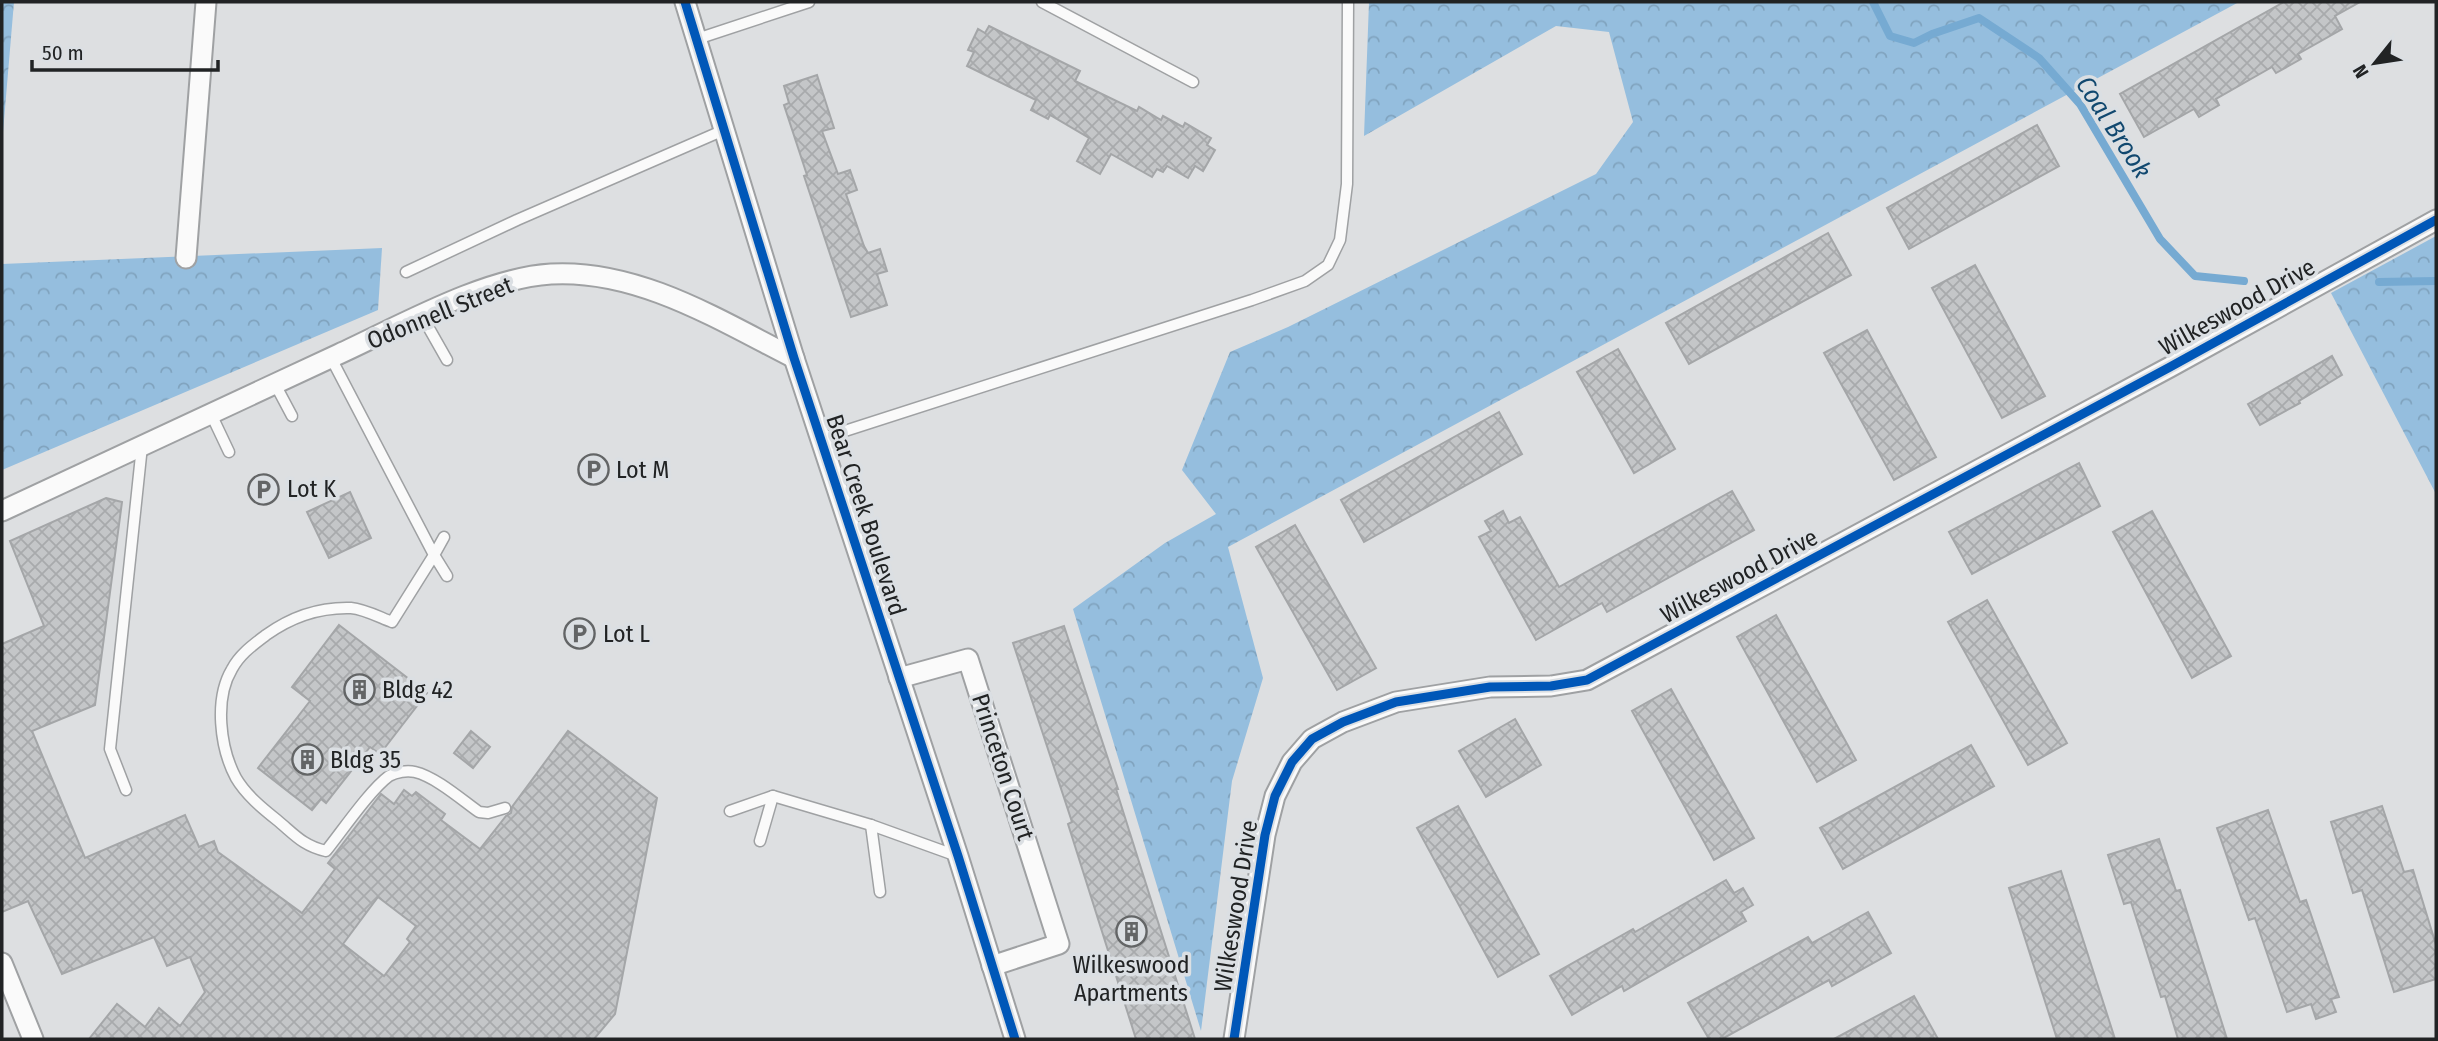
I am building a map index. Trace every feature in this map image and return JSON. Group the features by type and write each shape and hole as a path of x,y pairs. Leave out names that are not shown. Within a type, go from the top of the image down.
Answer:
{"street":[{"path":"186,258 206,2"},
{"name":"Bear Creek Boulevard","path":"685,2 794,358 958,856 1015,1039"},
{"name":"Wilkeswood Drive","path":"1234,1039 1265,835 1275,796 1292,762 1312,739 1343,722 1396,702 1490,687 1551,686 1587,680 2436,220"},
{"name":"Odonnell Street","path":"2,511 422,316 499,283 552,274 608,278 659,292 794,358"},
{"name":"Princeton Court","path":"899,678 968,659 1059,944 992,966"},
{"path":"2,963 33,1039"}],"lane":[{"path":"696,39 809,2"},
{"path":"1042,2 1193,82"},
{"path":"820,439 1252,300 1305,281 1328,265 1340,240 1347,184 1348,2"},
{"path":"406,272 541,209 724,130"},
{"path":"422,316 447,360"},
{"path":"331,358 447,576"},
{"path":"275,384 292,416"},
{"path":"211,414 229,452"},
{"path":"126,790 110,750 142,446"},
{"path":"444,537 391,622 354,608 323,609 295,617 248,648 231,670 223,696 222,722 228,756 237,778 253,800 310,847 326,851 379,786 391,775 402,771 415,772 429,778 479,813 505,808"},
{"path":"730,811 773,796 871,825 958,856"},
{"path":"760,841 773,796"},
{"path":"871,825 880,892"}],"green space":[{"path":"2,2 14,2 2,144"},
{"path":"1369,2 2239,2 1228,547 1263,678 1232,781 1201,1031 1073,609 1165,543 1216,514 1182,470 1230,352 1288,327 1596,174 1633,122 1609,32 1556,26 1364,136"},
{"path":"2436,236 2436,494 2331,293"},
{"path":"382,248 378,310 2,470 2,264"}],"building":[{"path":"2284,2 2360,2 2335,16 2342,29 2298,54 2301,59 2276,73 2272,67 2216,99 2219,105 2199,117 2194,109 2144,137 2120,94"},
{"path":"989,26 1080,71 1075,81 1137,111 1139,107 1161,120 1163,116 1183,127 1185,123 1211,138 1207,145 1215,150 1203,171 1195,166 1188,178 1167,166 1163,172 1157,169 1152,177 1111,154 1100,174 1077,161 1089,138 1050,115 1048,119 1031,110 1036,100 967,66 974,52 968,50 978,29 985,33"},
{"path":"817,75 834,128 822,131 838,174 850,170 857,190 846,194 864,246 868,253 880,249 887,271 877,274 887,305 851,317 804,176 807,175 784,105 789,103 784,86"},
{"path":"2037,125 2059,166 1909,249 1887,208"},
{"path":"1828,233 1851,275 1689,364 1666,323"},
{"path":"1975,265 2045,396 2002,418 1932,288"},
{"path":"1867,330 1936,457 1894,480 1824,353"},
{"path":"1618,349 1675,449 1634,473 1577,372"},
{"path":"2332,356 2342,375 2260,425 2248,404"},
{"path":"1499,412 1522,454 1364,542 1341,500"},
{"path":"2079,463 2100,506 1972,574 1949,532"},
{"path":"1732,491 1754,530 1607,612 1602,603 1536,640 1479,537 1491,531 1485,521 1503,511 1509,523 1520,517 1559,587"},
{"path":"350,492 371,538 329,558 307,512"},
{"path":"106,498 122,502 95,705 32,731 85,858 185,815 199,847 214,841 218,852 302,913 335,869 328,863 381,794 394,804 404,790 412,796 416,792 445,814 441,820 480,849 511,813 512,807 568,731 657,798 615,1014 594,1039 89,1039 117,1004 145,1027 159,1008 180,1026 205,992 190,957 167,966 154,937 62,974 28,901 2,912 2,644 44,626 10,541","holes":["378,897 416,926 407,939 410,942 384,976 343,944"]},
{"path":"2152,511 2231,656 2192,678 2113,532"},
{"path":"1295,525 1376,668 1337,690 1256,547"},
{"path":"1987,600 2067,743 2028,765 1948,622"},
{"path":"1776,615 1856,760 1817,782 1737,637"},
{"path":"339,625 427,693 380,754 370,747 326,803 321,799 312,810 258,768 310,701 292,687"},
{"path":"1064,626 1118,789 1195,1039 1136,1039 1068,824 1072,822 1013,643"},
{"path":"1671,689 1754,838 1714,860 1632,711"},
{"path":"1515,719 1541,765 1486,797 1459,751"},
{"path":"471,731 490,747 473,768 454,753"},
{"path":"1971,745 1994,786 1843,869 1820,828"},
{"path":"1458,806 1539,954 1498,977 1417,828"},
{"path":"2382,806 2404,872 2413,870 2436,945 2436,979 2394,992 2362,890 2353,893 2331,822"},
{"path":"2268,810 2300,902 2306,900 2339,997 2331,999 2336,1012 2316,1019 2311,1004 2287,1012 2255,918 2249,920 2217,828"},
{"path":"2159,839 2176,891 2180,890 2227,1039 2178,1039 2165,996 2161,997 2131,902 2124,904 2108,855"},
{"path":"2061,871 2115,1039 2057,1039 2009,888"},
{"path":"1726,880 1734,893 1743,888 1753,905 1741,912 1746,921 1624,991 1622,986 1572,1015 1550,976"},
{"path":"1868,912 1891,953 1832,986 1829,980 1722,1039 1709,1039 1688,1003 1808,937 1812,943"},
{"path":"1914,996 1938,1039 1834,1039"}],"waterway":[{"name":"Coal Brook","path":"1873,2 1890,36 1914,43 1979,18 2039,58 2080,104 2160,239 2195,276 2244,281"},
{"name":"Coal Brook","path":"2379,282 2436,281"}],"cycle path":[{"path":"685,2 794,358 958,856 1015,1039"},
{"path":"1234,1039 1265,835 1275,796 1292,762 1312,739 1343,722 1396,702 1490,687 1551,686 1587,680 2170,367 2436,220"}],"place":[{"name":"Lot M","path":"593,470"},
{"name":"Lot K","path":"264,489"},
{"name":"Lot L","path":"580,634"},
{"name":"Bldg 42","path":"359,690"},
{"name":"Bldg 35","path":"307,760"},
{"name":"Wilkeswood Apartments","path":"1131,931"}]}
